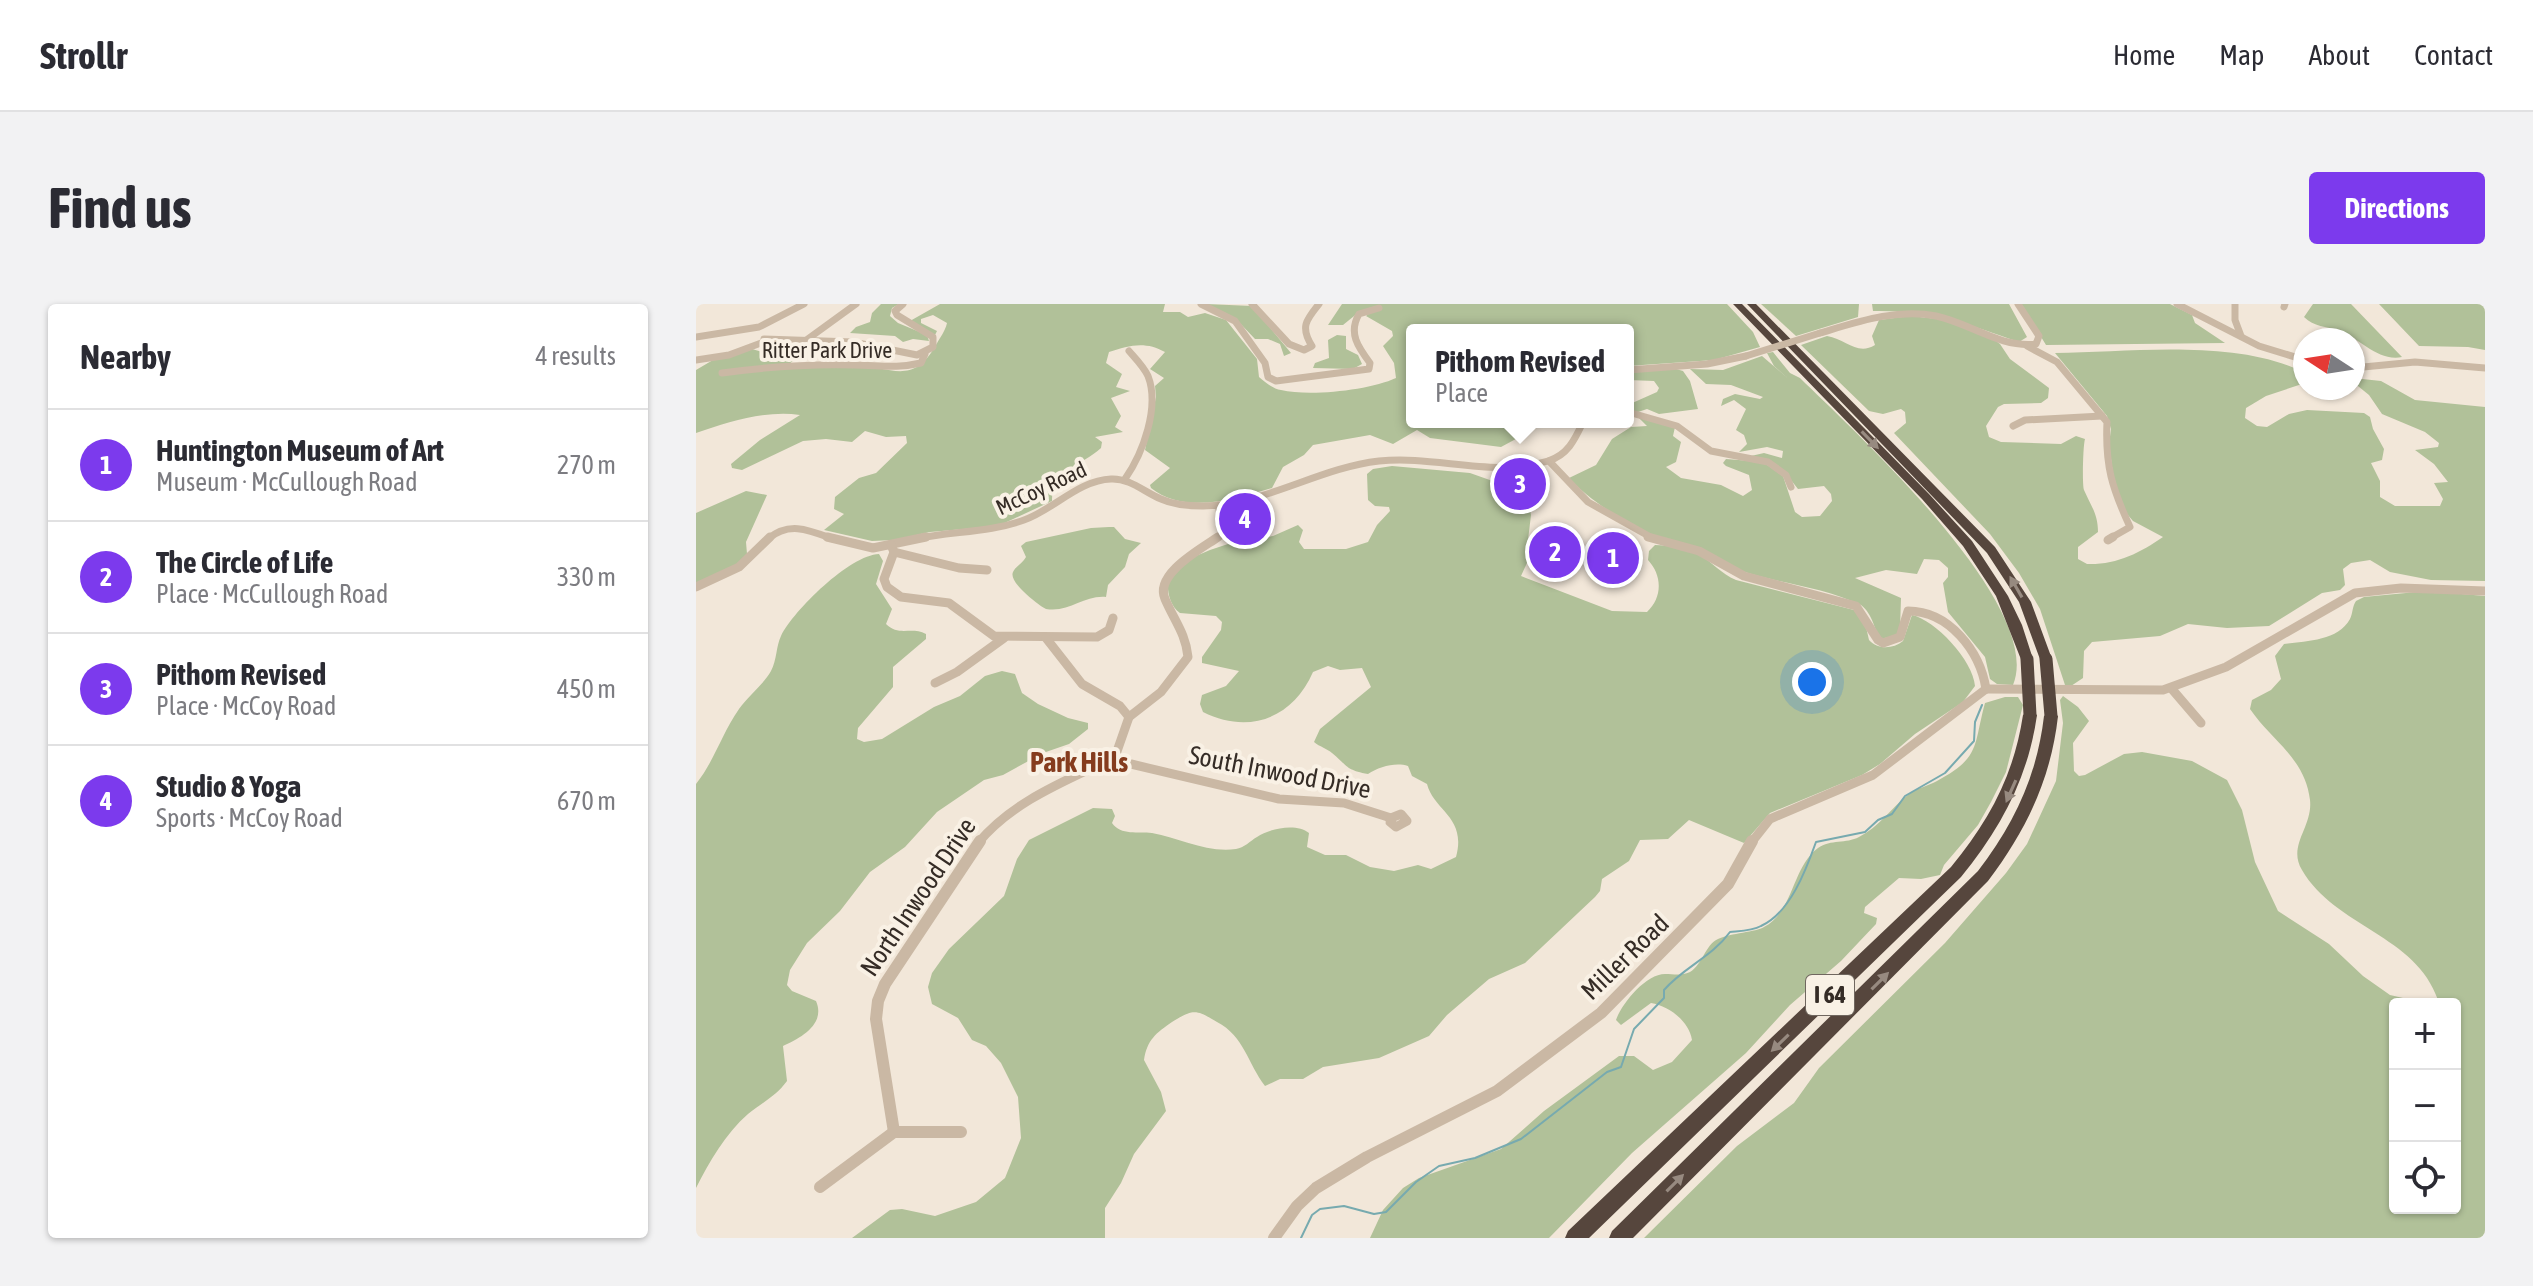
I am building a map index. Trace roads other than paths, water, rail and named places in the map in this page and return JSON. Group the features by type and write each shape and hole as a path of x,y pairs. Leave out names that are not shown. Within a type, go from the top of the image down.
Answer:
{"highway":[{"name":"I 64","path":"1575,1238 1956,872 1994,823 2013,786 2024,753 2030,715 2027,659 2003,594 1966,541 1737,304"},
{"name":"I 64","path":"1619,1238 1950,912 1990,868 2009,841 2033,796 2047,751 2051,716 2046,659 2025,602 1991,550 1751,304"}],"street":[{"path":"696,337 728,335 759,327 804,304"},
{"path":"805,341 856,304"},
{"path":"696,360 729,355 766,340 853,342 914,355 925,354 933,347 933,337 897,315 895,311 903,304"},
{"path":"1201,304 1235,321 1265,363 1268,377 1276,381 1369,369 1371,365 1354,339 1353,325 1359,314 1379,308"},
{"path":"1252,304 1265,312 1294,350 1300,352 1312,346 1304,336 1303,327 1319,304"},
{"path":"1634,370 1742,358 1881,316 1920,314 1960,322 2011,344 2036,344 2039,339 2018,304"},
{"path":"2177,304 2241,337 2293,356"},
{"path":"2235,304 2235,320 2241,337"},
{"path":"2027,346 2057,362 2107,422 2106,445 2111,485 2130,527 2108,540"},
{"path":"1125,479 1143,441 1151,397 1148,376 1129,351"},
{"name":"Ritter Park Drive","path":"722,373 758,368 855,365 904,369 921,363 925,354"},
{"path":"2365,367 2423,362 2485,368"},
{"path":"1634,413 1661,419 1681,428 1716,453 1767,462 1785,474 1791,487"},
{"path":"2013,426 2025,420 2102,416"},
{"path":"1581,428 1575,442 1549,461 1588,502 1650,538 1693,548 1744,576 1856,606 1867,616 1873,637 1880,643 1891,643 1900,637 1908,611 1919,610 1933,615 1970,647 1984,674 1986,689 2136,692 2171,688 2198,681 2253,656 2290,630 2356,593 2485,591"},
{"name":"McCoy Road","path":"696,587 732,571 774,534 789,527 802,528 847,546 893,549 1005,526 1041,512 1093,483 1125,479 1171,502 1218,505 1254,498 1336,470 1375,462 1413,460 1513,468 1549,461"},
{"path":"1115,757 1129,717 1161,692 1188,657 1187,644 1175,614 1164,598 1163,586 1177,566 1220,536 1223,526 1218,505"},
{"path":"987,570 959,568 893,549 884,579 893,593 904,598 949,603 983,631 1004,638 1101,636 1112,626 1113,618"},
{"path":"935,683 957,672 1004,638"},
{"path":"1046,638 1077,679 1096,694 1122,707 1129,717"},
{"path":"2171,688 2201,723"},
{"name":"Miller Road","path":"1274,1238 1297,1206 1316,1188 1367,1157 1497,1091 1601,1013 1636,981 1728,884 1756,835 1770,819 1873,775 1986,689"},
{"name":"South Inwood Drive","path":"1115,757 1131,764 1279,799 1352,805 1391,818"},
{"name":"North Inwood Drive","path":"894,1132 876,1019 878,1001 885,984 969,855 992,827 1028,799 1115,757"},
{"path":"820,1187 894,1132 961,1132"}],"waterway":[{"path":"1301,1238 1312,1215 1320,1209 1344,1206 1374,1214 1386,1212 1416,1182 1439,1166 1475,1158 1521,1139 1607,1072 1621,1067 1634,1029 1664,998 1664,990 1730,932 1757,928 1771,920 1796,890 1816,842 1865,832 1878,820 1892,814 1905,796 1945,773 1974,741 1975,722 1982,705"}],"place":[{"name":"Pithom Revised","path":"1520,484"},
{"name":"Studio 8 Yoga","path":"1245,519"},
{"name":"The Circle of Life","path":"1555,552"},
{"name":"Huntington Museum of Art","path":"1613,558"}],"district":[{"name":"Park Hills","path":"1079,762"}]}
